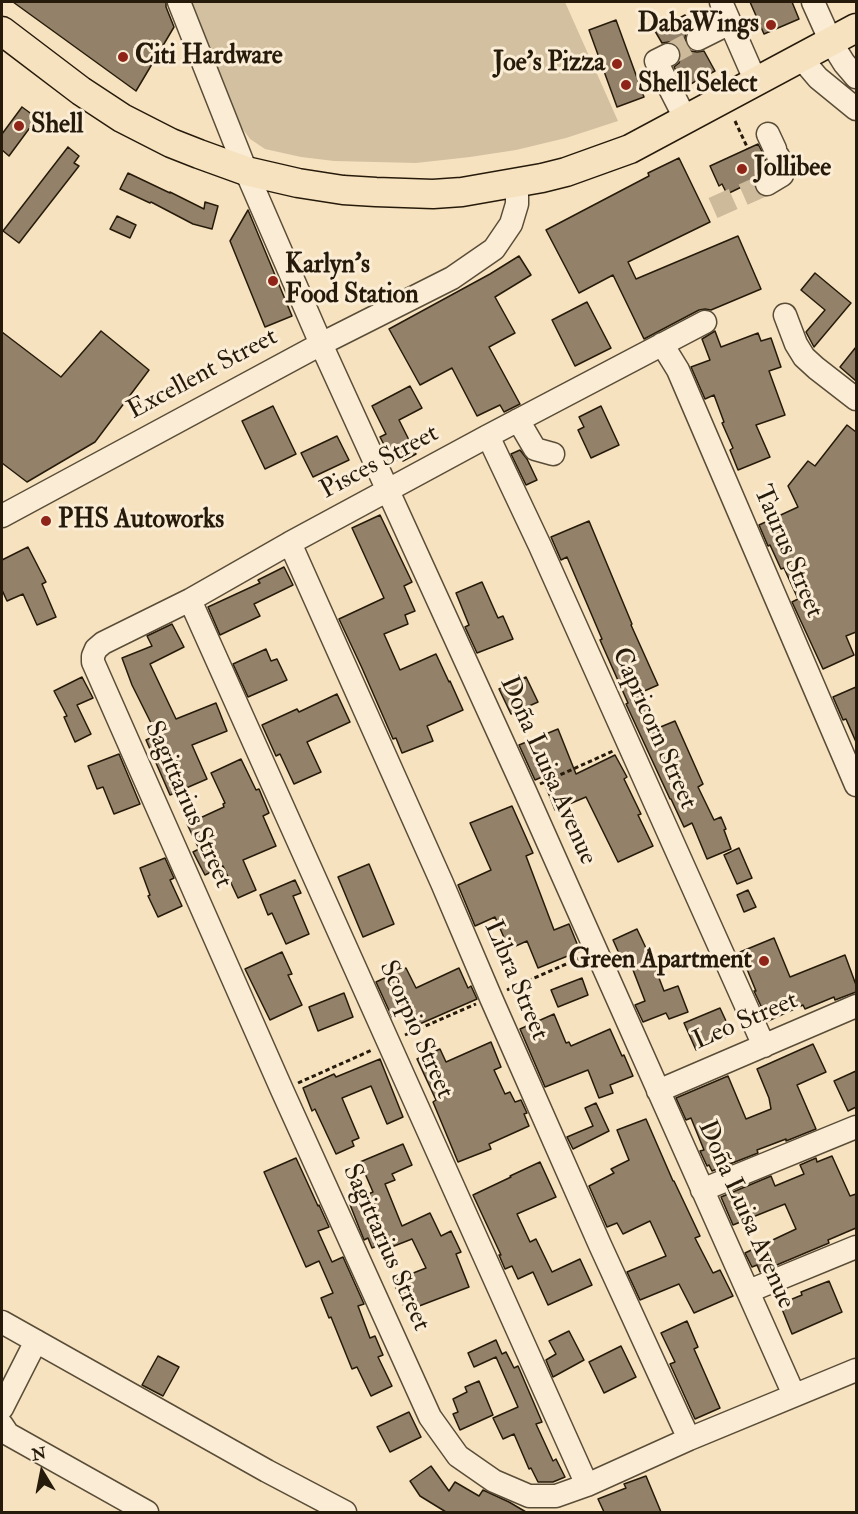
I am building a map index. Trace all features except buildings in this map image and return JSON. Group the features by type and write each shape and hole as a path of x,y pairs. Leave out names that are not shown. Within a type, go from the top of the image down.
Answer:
{"main road":[{"path":"2,31 81,91 122,118 171,142 246,171 343,190 433,194 517,183 566,172 621,152 686,120 856,28"}],"street":[{"name":"Doña Luisa Avenue","path":"179,2 246,171 321,344 525,791 794,1395"},
{"path":"721,2 756,82"},
{"path":"813,2 831,42 856,77"},
{"path":"698,39 730,24"},
{"path":"668,55 656,60 686,120"},
{"path":"801,58 818,78 856,109"},
{"path":"767,184 782,175 783,168 773,146"},
{"name":"Excellent Street","path":"2,516 321,344 452,278 494,249 512,224 517,204 517,183"},
{"path":"785,315 795,344 804,357 856,399"},
{"name":"Pisces Street","path":"93,662 96,649 104,643 190,600 488,436 705,322"},
{"name":"Taurus Street","path":"662,344 678,370 856,785"},
{"path":"518,420 536,449 553,454"},
{"name":"Capricorn Street","path":"488,436 540,546 764,1046"},
{"name":"Libra Street","path":"291,543 600,1245 689,1439"},
{"name":"Scorpio Street","path":"190,600 587,1485"},
{"name":"Sagittarius Street","path":"93,662 282,1090 430,1417 458,1456 494,1480 529,1496 556,1496 587,1485 689,1439 856,1370"},
{"name":"Leo Street","path":"658,1091 856,1006"},
{"path":"702,1190 856,1127"},
{"path":"748,1291 856,1246"},
{"path":"2,1322 267,1471 345,1512"},
{"path":"2,1408 36,1341"},
{"path":"2,1425 8,1434 147,1512"}],"path":[{"path":"735,122 748,149"},
{"path":"525,791 629,744"},
{"path":"282,1090 596,951"}],"shaded area":[{"path":"191,2 565,2 618,121 566,138 516,150 416,163 334,161 265,149 250,139 239,124"}],"tunnel":[{"path":"668,55 698,39"},
{"path":"713,208 767,184"}],"place":[{"name":"DabaWings","path":"771,25"},
{"name":"Citi Hardware","path":"123,57"},
{"name":"Joe's Pizza","path":"617,64"},
{"name":"Shell Select","path":"626,85"},
{"name":"Shell","path":"19,126"},
{"name":"Jollibee","path":"742,169"},
{"name":"Karlyn's Food Station","path":"273,281"},
{"name":"PHS Autoworks","path":"46,521"},
{"name":"Green Apartment","path":"764,961"}]}
